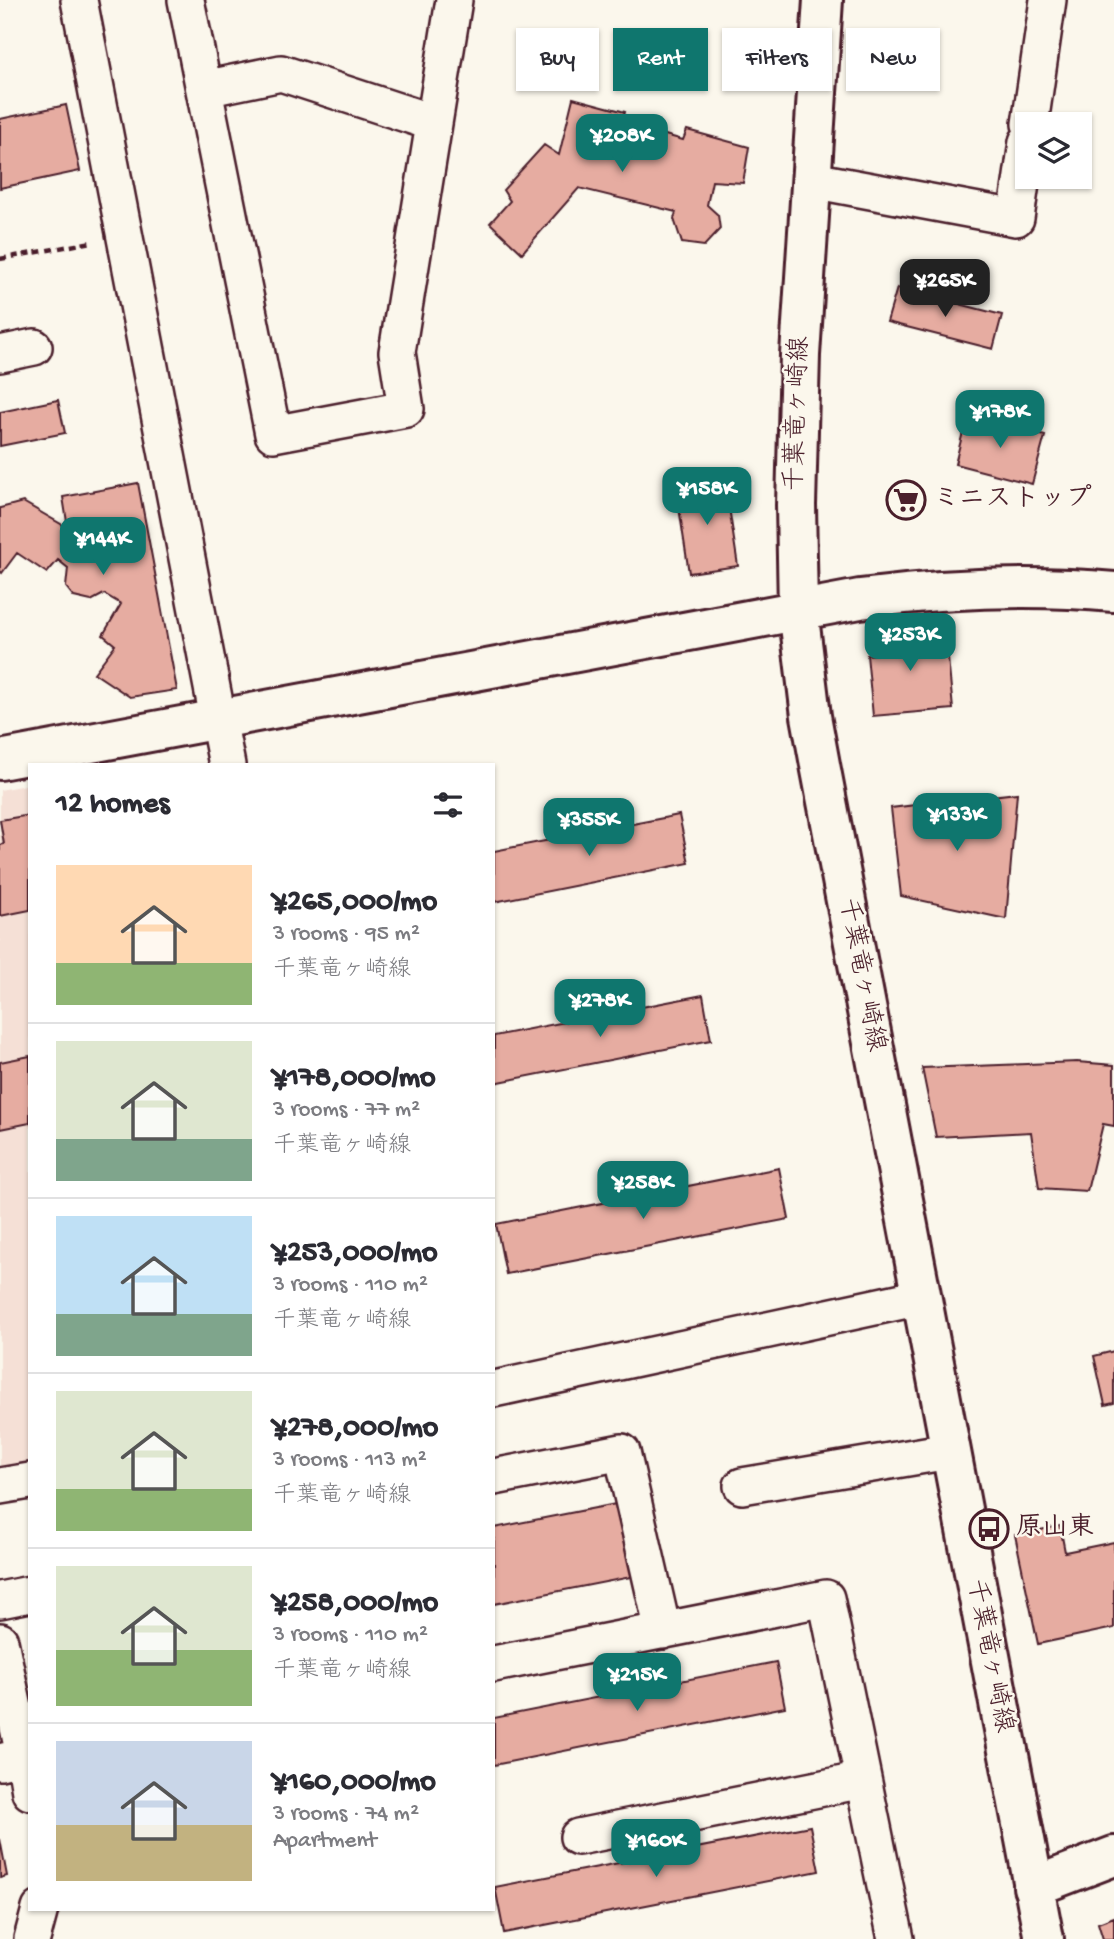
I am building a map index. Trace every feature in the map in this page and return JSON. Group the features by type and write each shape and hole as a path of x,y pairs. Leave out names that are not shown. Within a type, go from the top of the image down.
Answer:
{"main road":[{"name":"千葉竜ヶ崎線","path":"823,0 797,440 798,609 811,716 1044,1939"},
{"path":"0,760 798,609 884,596 977,587 1070,588 1114,592"},
{"path":"1033,1887 1114,1856"}],"street":[{"path":"79,0 227,763"},
{"path":"186,0 273,434 406,409 397,352 454,0"},
{"path":"1032,112 1048,0"},
{"path":"204,89 281,73 435,123"},
{"path":"812,180 1016,218 1020,189"},
{"path":"0,354 34,347"},
{"path":"495,1390 921,1297"},
{"path":"742,1486 949,1451"},
{"path":"495,1477 622,1452 663,1631"},
{"path":"0,1486 28,1481"},
{"path":"0,1600 28,1594"},
{"path":"495,1664 826,1598 896,1939"},
{"path":"0,1641 18,1758 28,1786"},
{"path":"578,1837 863,1780"},
{"path":"32,1939 39,1911"}],"path":[{"path":"0,259 125,236"}],"shaded area":[{"path":"28,784 28,1471 0,1477 0,790"}],"building":[{"path":"573,98 625,112 622,123 683,140 687,130 749,147 743,183 712,181 707,205 718,215 720,229 704,246 682,243 674,219 676,212 579,188 522,253 490,223 510,201 503,190 544,145 559,155"},
{"path":"66,105 80,171 0,188 0,119"},
{"path":"897,288 1002,315 993,349 887,322"},
{"path":"58,400 65,433 0,446 0,412"},
{"path":"967,416 1045,436 1032,484 955,464"},
{"path":"725,481 738,566 689,573 676,488"},
{"path":"138,483 177,690 130,697 94,673 115,645 103,635 121,604 104,594 91,601 74,597 66,587 68,568 58,560 47,573 17,553 2,573 0,508 23,502 68,528 63,497"},
{"path":"945,627 953,709 873,716 867,655 877,654 875,634"},
{"path":"1017,793 1006,919 901,896 891,808"},
{"path":"28,815 28,910 0,916 0,845 4,844 0,820"},
{"path":"679,815 689,863 495,902 495,851"},
{"path":"703,995 711,1040 495,1083 495,1036"},
{"path":"28,1056 28,1123 0,1129 0,1062"},
{"path":"1077,1062 1114,1065 1114,1126 1103,1124 1087,1191 1039,1188 1031,1132 936,1137 922,1068"},
{"path":"779,1168 789,1219 506,1274 496,1224"},
{"path":"1114,1351 1114,1403 1105,1405 1094,1356"},
{"path":"621,1503 636,1576 495,1604 495,1528"},
{"path":"1060,1526 1065,1552 1114,1542 1114,1628 1038,1644 1015,1535"},
{"path":"776,1662 785,1707 495,1765 495,1718"},
{"path":"810,1826 819,1871 504,1933 495,1887"},
{"path":"0,1839 7,1876 0,1878"},
{"path":"1114,1917 1114,1939 1103,1939 1098,1923"}],"place":[{"name":"ミニストップ","path":"906,500"},
{"name":"原山東","path":"989,1529"}]}
